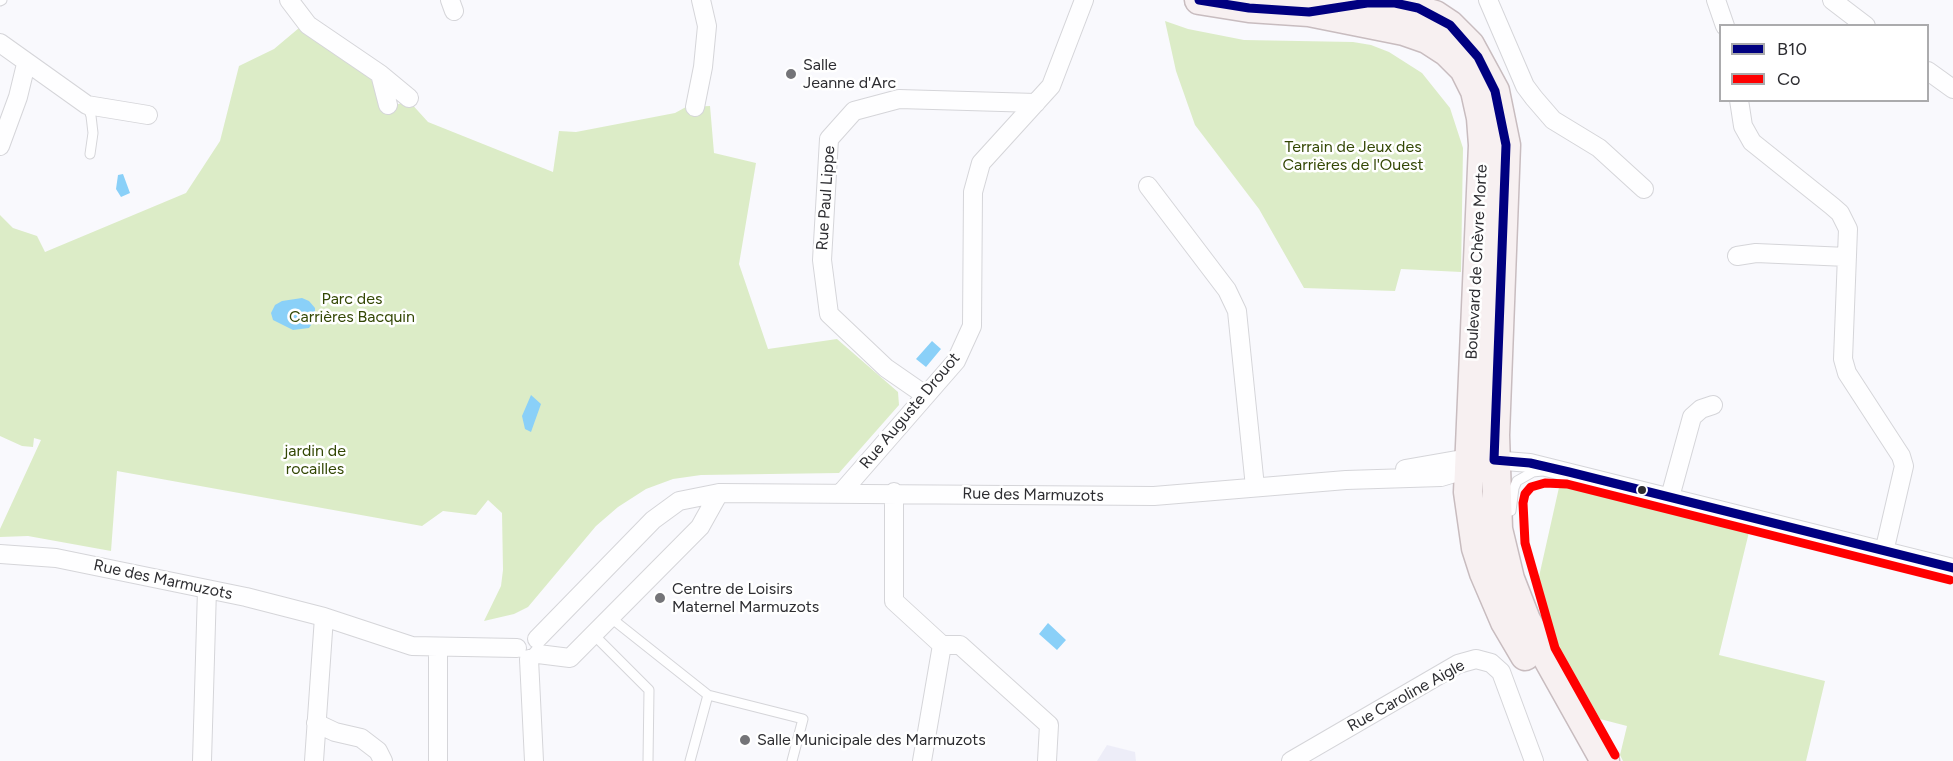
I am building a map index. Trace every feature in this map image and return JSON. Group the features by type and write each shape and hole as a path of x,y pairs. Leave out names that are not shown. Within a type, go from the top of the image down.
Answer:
{"main road":[{"path":"1199,0 1250,8 1320,6 1427,39 1447,52 1465,70"},
{"name":"Boulevard de Chèvre Morte","path":"1320,6 1395,3 1418,8 1450,25 1470,45 1489,75 1502,116 1506,145 1475,464 1468,492 1476,548 1491,591 1508,628 1584,761"},
{"name":"Boulevard de Chèvre Morte","path":"1450,25 1465,70 1475,91 1481,118 1483,145 1476,302 1475,464 1519,590 1544,653 1605,761"}],"street":[{"path":"289,0 308,25 409,98"},
{"path":"694,107 703,67 707,26 701,0"},
{"name":"Rue Auguste Drouot","path":"841,493 956,361 972,326 973,192 981,164 1051,86 1084,0"},
{"path":"1488,0 1525,86 1534,98 1553,120 1599,148 1644,189"},
{"path":"1716,0 1724,24"},
{"path":"1832,0 1863,24"},
{"path":"0,43 26,64 87,105 148,115"},
{"path":"0,146 18,97 26,64"},
{"path":"1929,72 1953,89"},
{"path":"380,75 388,105"},
{"name":"Rue Paul Lippe","path":"925,395 886,368 829,314 822,260 829,139 854,111 899,99 1036,103"},
{"path":"1739,102 1743,126 1752,142 1840,213 1848,229 1844,359 1847,374 1901,456 1904,466 1884,552"},
{"path":"1148,186 1227,290 1237,311 1256,487"},
{"path":"1737,256 1756,253 1847,257"},
{"path":"1670,497 1692,417 1713,405"},
{"name":"Rue des Marmuzots","path":"530,650 653,520 680,501 719,493 894,492 1154,496 1346,480 1475,464 1530,463 1953,568"},
{"path":"894,492 894,601 942,645 960,645 1049,725 1047,761"},
{"name":"Rue des Marmuzots","path":"0,554 56,558 207,589 324,617 412,646 530,650 570,658 700,527 719,493"},
{"path":"202,761 207,589"},
{"path":"314,761 324,617"},
{"path":"922,761 942,645"},
{"path":"438,647 438,761"},
{"path":"530,650 534,761"},
{"name":"Rue Caroline Aigle","path":"1291,761 1458,664 1476,659 1491,663 1501,672 1534,761"},
{"path":"316,723 335,732 361,738 378,751 384,761"}],"lane":[{"path":"87,105 93,133 90,154"},
{"path":"1511,524 1512,499 1517,482 1533,472 1569,472"},
{"path":"1515,552 1518,565"},
{"path":"611,618 708,695 803,719 792,761"},
{"path":"594,635 649,690 648,761"},
{"path":"690,761 708,695"}],"shaded area":[{"path":"1107,745 1135,752 1136,761 1097,761"}],"green space":[{"name":"Terrain de Jeux des Carrières de l'Ouest","path":"1165,21 1188,29 1244,40 1353,42 1371,45 1389,52 1422,73 1450,108 1463,148 1461,272 1401,269 1395,291 1304,288 1259,209 1195,125 1176,71"},
{"name":"Parc des Carrières Bacquin","path":"299,28 368,75 374,84 381,109 409,101 428,122 553,172 559,131 576,132 675,113 686,107 710,106 714,153 756,163 739,264 768,349 837,339 898,392 899,405 839,473 701,475 673,479 646,489 618,507 596,526 528,607 514,614 484,621 501,586 503,570 502,513 488,500 476,515 443,511 422,526 117,471 111,551 28,536 0,537 0,529 41,440 34,438 33,447 22,446 0,436 0,215 13,228 37,236 45,252 186,193 220,141 239,66 274,49"},
{"path":"1560,483 1750,528 1719,655 1825,681 1806,761 1623,761 1620,755 1627,726 1600,719 1551,634 1536,590"}],"water":[{"path":"123,174 130,193 121,197 116,189 118,175"},
{"path":"302,298 309,301 315,308 315,319 309,328 293,330 273,320 271,313 275,305 282,301"},
{"path":"932,341 941,349 926,367 916,359"},
{"path":"531,395 541,404 531,432 525,429 522,416"},
{"path":"1048,623 1066,640 1057,650 1039,634"}],"transit line":[{"name":"B10","path":"1199,0 1249,8 1309,12 1367,3 1395,3 1418,8 1450,25 1478,57 1495,91 1506,145 1494,460"},
{"name":"B10","path":"1494,460 1530,463 1569,472 1953,568"},
{"name":"Co","path":"1615,755 1555,648 1525,543 1523,503 1525,494 1531,487 1545,483 1567,484 1950,580"}],"place":[{"name":"Salle Jeanne d'Arc","path":"791,74"},
{"name":"Centre de Loisirs Maternel Marmuzots","path":"660,598"},
{"name":"Salle Municipale des Marmuzots","path":"745,740"}],"park label":[{"name":"jardin de rocailles","path":"315,460"}]}
